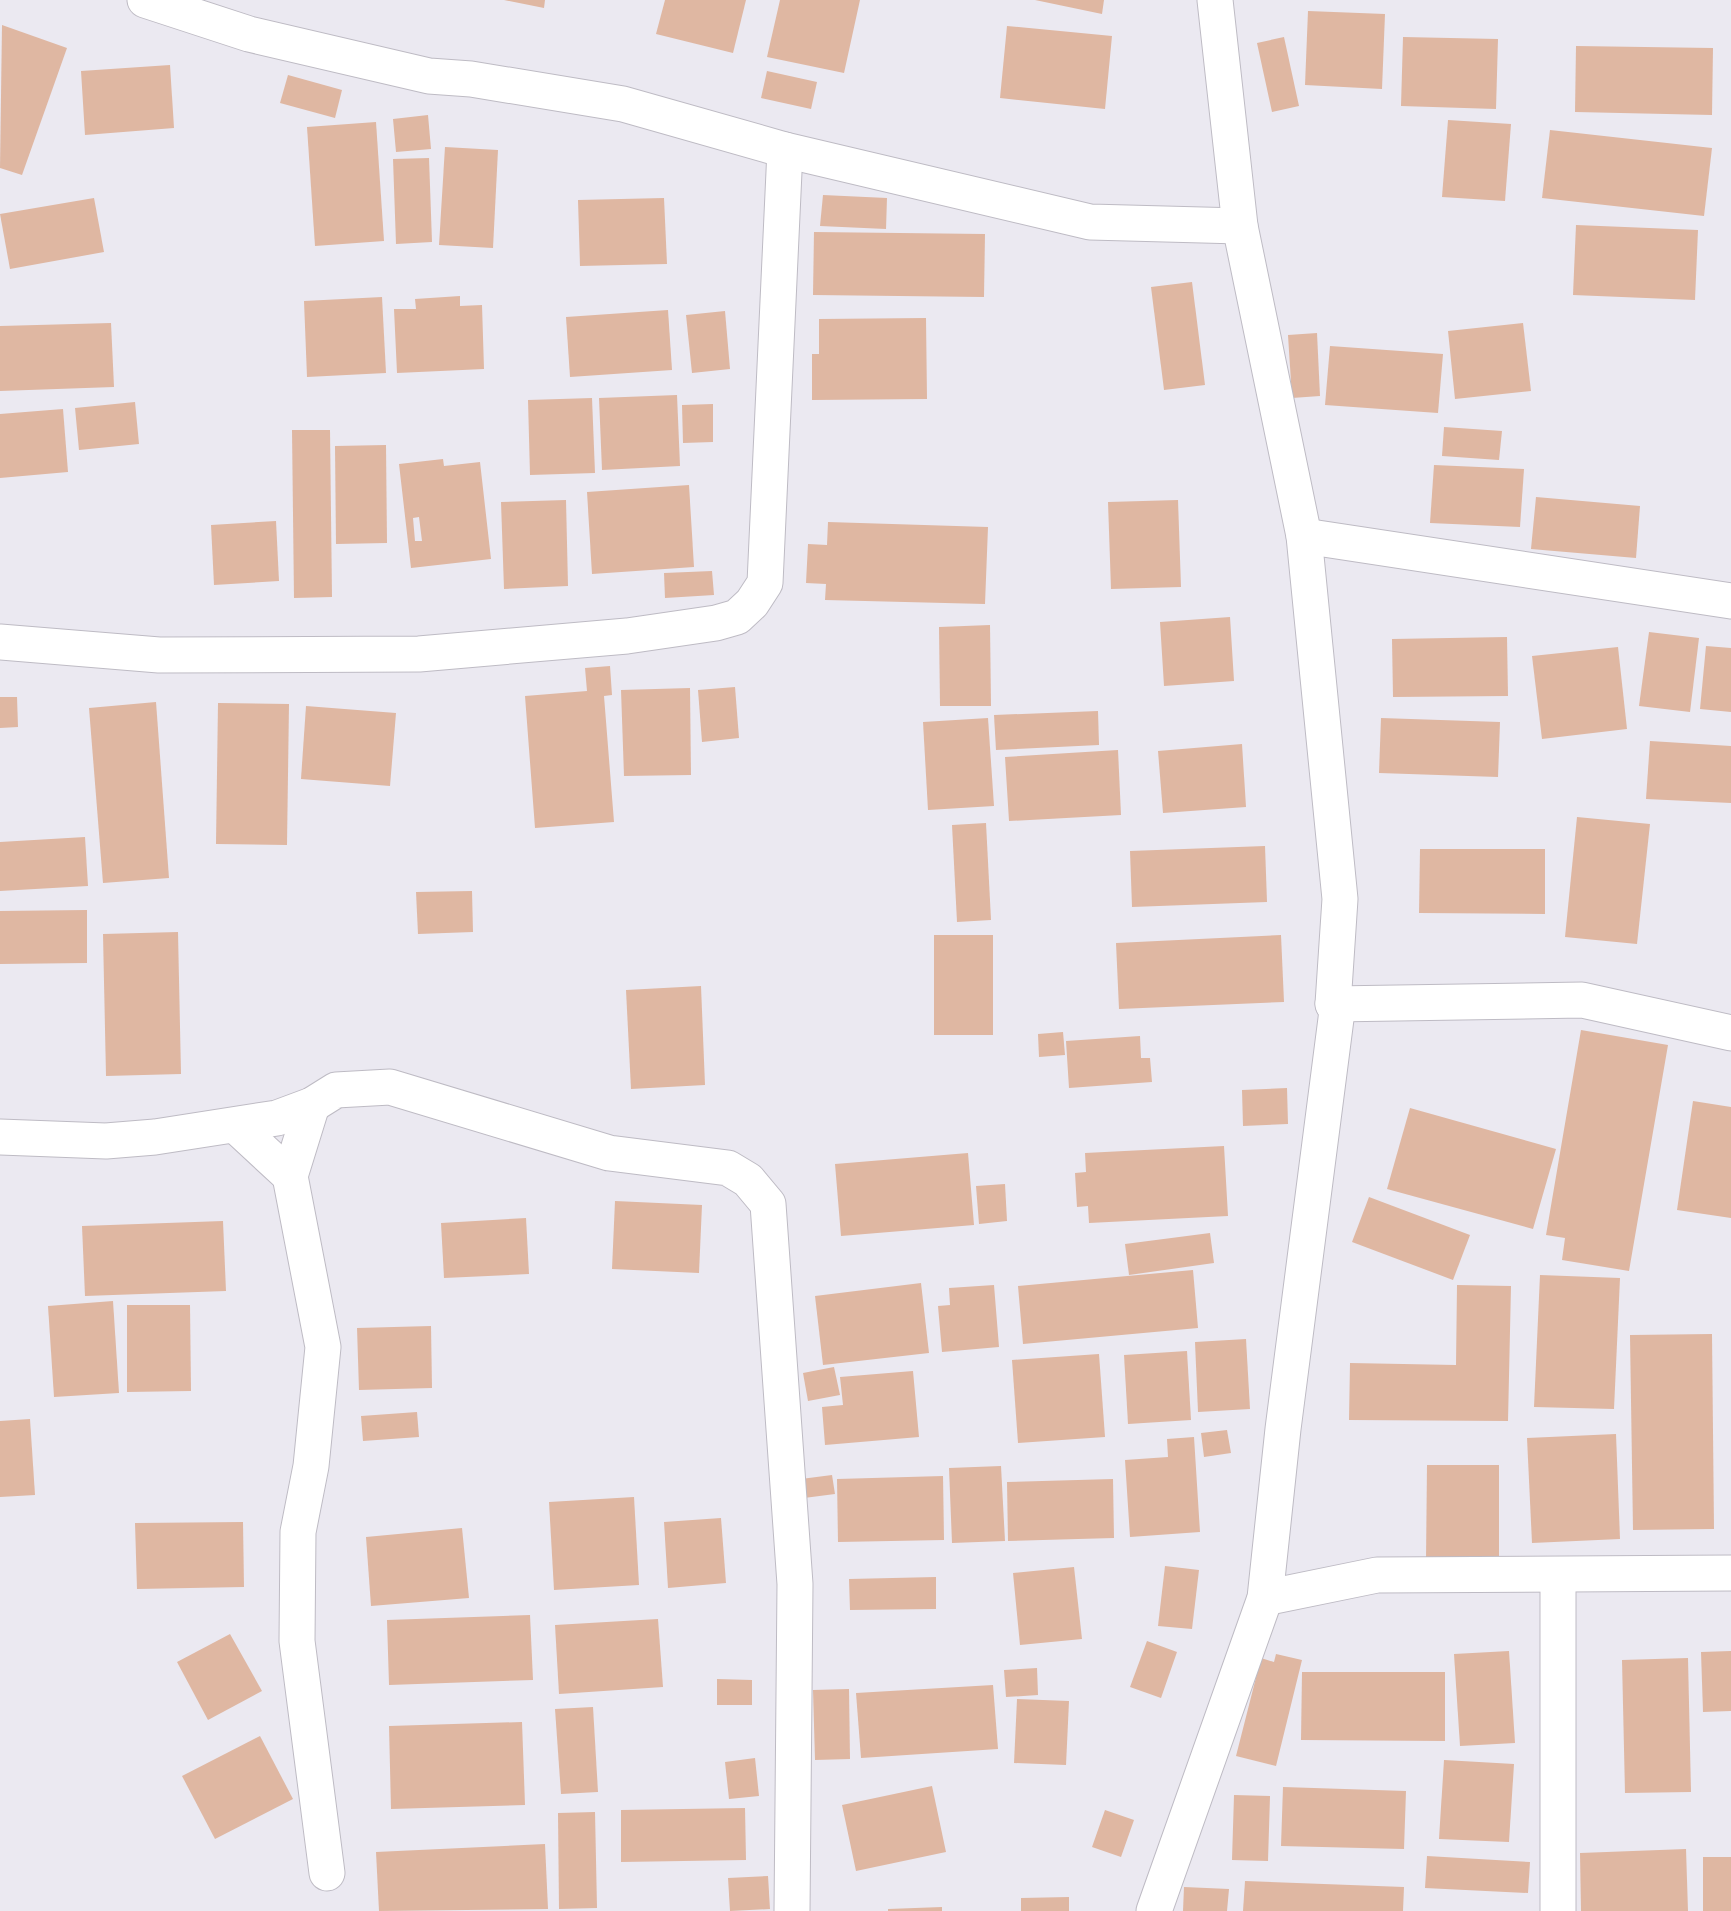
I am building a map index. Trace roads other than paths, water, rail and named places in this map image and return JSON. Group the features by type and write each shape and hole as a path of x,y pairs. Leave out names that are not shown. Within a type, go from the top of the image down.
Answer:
{"street":[{"path":"145,0 250,34 429,76 471,79 624,104 785,150 1090,222 1240,226"},
{"path":"1154,1911 1265,1598 1283,1429 1337,1011 1333,1003 1340,899 1304,536 1240,226 1215,0"},
{"path":"0,642 159,655 419,654 627,636 737,617 752,603 765,583 785,150"},
{"path":"1304,536 1731,601"},
{"path":"1333,1003 1582,1000 1731,1032"},
{"path":"0,1137 106,1142 236,1126 277,1118 312,1105 336,1090 390,1087 608,1153 727,1168 748,1180 768,1204 795,1584 792,1911"},
{"path":"312,1105 290,1176 323,1347 311,1466 298,1532 296,1616 327,1873"},
{"path":"236,1126 290,1176"},
{"path":"1265,1598 1377,1575 1731,1573"},
{"path":"1558,1575 1558,1911"}]}
